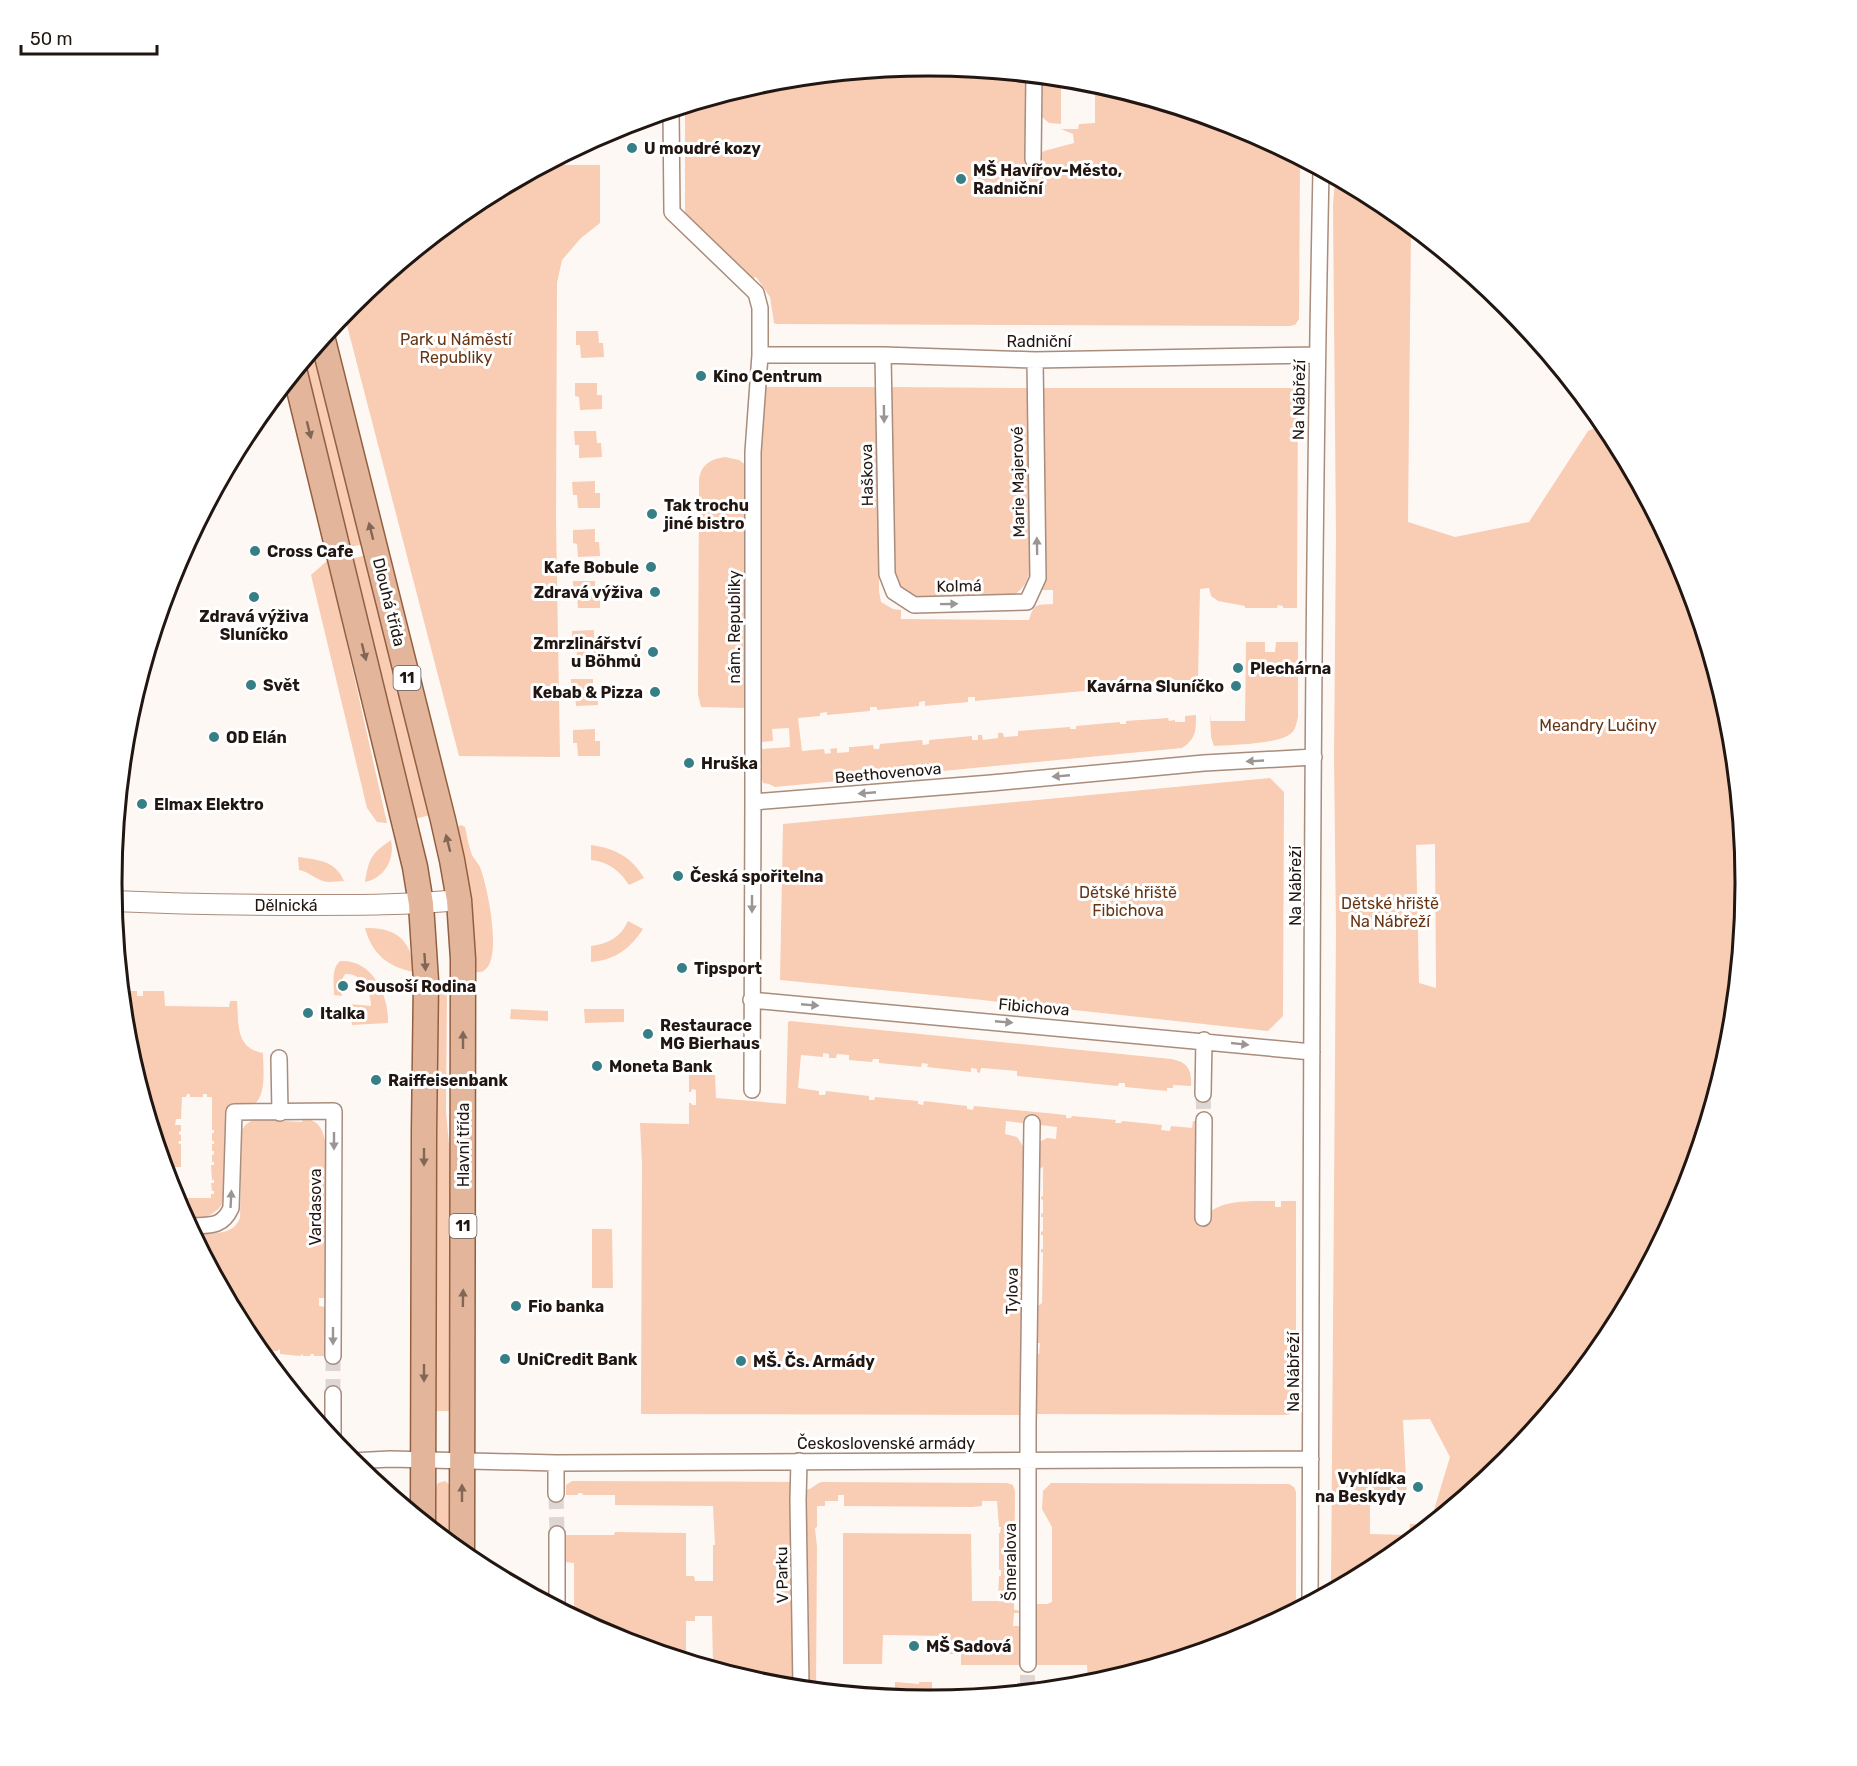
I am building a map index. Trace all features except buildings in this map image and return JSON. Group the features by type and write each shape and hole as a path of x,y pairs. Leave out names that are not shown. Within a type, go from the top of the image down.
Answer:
{"main road":[{"name":"Dlouhá třída","path":"325,348 443,820 459,900"},
{"name":"11","path":"297,382 413,857 421,904 426,981 423,1511"},
{"name":"Hlavní třída","path":"459,900 463,959 462,1541"}],"street":[{"path":"1033,159 1034,83"},
{"name":"nám. Republiky","path":"671,118 672,212 756,293 760,308 760,356 753,452 753,802"},
{"name":"Na Nábřeží","path":"1310,1593 1317,355 1321,179"},
{"name":"Radniční","path":"760,356 883,355 1035,360 1317,355"},
{"name":"Haškova","path":"883,355 887,574 894,592"},
{"name":"Marie Majerové","path":"1028,602 1038,578 1035,360"},
{"name":"Kolmá","path":"894,592 914,605 1028,602"},
{"name":"Beethovenova","path":"753,802 1204,763 1314,757"},
{"path":"752,1090 753,802"},
{"name":"Dělnická","path":"123,902 208,905 421,904 459,900"},
{"name":"Fibichova","path":"752,999 1312,1052"},
{"path":"1203,1094 1204,1040"},
{"path":"279,1058 280,1113"},
{"name":"Vardasova","path":"198,1226 210,1225 224,1220 231,1208 234,1112 334,1111 333,1356"},
{"path":"1203,1218 1204,1120"},
{"name":"Tylova","path":"1027,1460 1032,1123"},
{"path":"333,1394 333,1427"},
{"name":"Československé armády","path":"462,1461 556,1463 1311,1459"},
{"path":"366,1460 462,1461"},
{"name":"Šmeralova","path":"1027,1460 1028,1664"},
{"name":"V Parku","path":"799,1461 801,1679"},
{"path":"556,1463 556,1494"},
{"path":"557,1534 557,1598"}],"green space":[{"path":"928,76 1028,82 1038,156 1044,151 1074,143 1073,134 1061,129 1078,129 1079,124 1095,123 1095,94 1188,119 1237,138 1300,168 1299,319 1295,325 1290,326 776,324 770,297 756,277 749,280 685,217 685,114 771,92 823,83 876,78"},
{"path":"1042,84 1061,88 1061,124 1049,123 1042,117"},
{"name":"Park u Náměstí Republiky","path":"563,165 600,165 600,223 581,238 562,260 557,283 556,521 560,757 459,756 347,325 397,277 480,212"},
{"path":"1334,186 1377,212 1411,237 1408,522 1455,537 1529,522 1588,431 1594,428 1627,480 1674,574 1708,674 1720,726 1728,778 1735,883 1728,988 1720,1040 1708,1092 1674,1192 1627,1286 1599,1331 1535,1415 1499,1453 1434,1511 1450,1457 1430,1419 1403,1420 1407,1499 1370,1497 1370,1534 1403,1535 1377,1554 1331,1581 1336,929 1334,757 1336,535","holes":["1435,844 1436,988 1419,983 1416,845"]},
{"path":"576,331 598,331 599,343 603,343 604,357 581,358 580,345 576,345"},
{"path":"315,360 364,544 349,547 305,372"},
{"path":"575,383 597,383 597,395 602,395 602,409 580,410 579,397 575,396"},
{"path":"762,387 880,387 879,591 881,602 893,609 901,610 901,619 1029,620 1036,606 1053,604 1053,590 1041,590 1042,388 1294,388 1298,394 1297,608 1283,608 1278,605 1277,608 1245,608 1245,606 1218,601 1211,596 1209,588 1200,589 1198,678 1211,686 1194,688 1194,681 1175,682 1174,679 1166,679 1166,683 1124,687 1116,685 1116,688 975,701 975,697 968,697 968,702 925,706 925,701 919,702 919,706 877,710 877,707 870,707 870,711 827,715 827,712 820,713 820,716 798,718 802,751 824,749 825,754 831,753 830,749 837,748 837,753 849,752 849,747 873,745 874,749 879,749 880,744 922,740 923,745 929,744 929,740 972,736 972,740 978,740 978,735 982,735 983,740 998,738 998,733 1003,733 1004,737 1018,736 1018,731 1070,727 1070,729 1076,729 1076,726 1120,722 1120,724 1126,724 1126,721 1168,718 1169,721 1185,722 1185,716 1196,715 1194,734 1182,748 775,787 763,783 761,749 790,747 789,728 772,729 773,741 761,742"},
{"path":"892,387 1031,388 1030,568 1025,584 1012,596 918,598 901,589 892,575"},
{"path":"574,431 596,431 597,443 601,443 602,457 579,458 579,445 575,445"},
{"path":"725,457 739,460 746,465 746,708 701,707 698,695 699,480 704,466 715,459"},
{"path":"595,481 595,493 600,493 600,508 578,508 577,495 573,495 572,482"},
{"path":"595,529 595,542 599,542 600,556 578,557 577,544 573,543 573,530"},
{"path":"366,555 430,815 415,819 351,559"},
{"path":"328,560 387,823 377,822 367,808 311,575"},
{"path":"573,581 595,581 595,593 600,593 600,608 578,608 577,595 573,595"},
{"path":"594,630 594,642 598,642 599,657 577,657 576,644 572,644 572,631"},
{"path":"1246,642 1265,642 1265,652 1275,652 1276,642 1298,642 1296,727 1290,734 1276,740 1214,746 1211,737 1210,714 1211,721 1245,721"},
{"path":"571,679 593,679 593,691 598,691 598,705 576,706 575,693 571,693"},
{"path":"595,729 595,741 600,741 600,756 578,756 577,743 573,743 573,730"},
{"name":"Dětské hřiště Fibichova","path":"1270,778 1284,792 1283,1016 1268,1031 780,980 783,824"},
{"path":"461,825 465,827 472,855 480,867 487,891 492,928 491,961 485,970 475,972 472,899 456,827"},
{"path":"391,840 390,861 387,867 378,876 365,882 372,857"},
{"path":"591,845 607,848 622,855 634,864 644,878 629,885 613,868 591,860"},
{"path":"298,857 319,860 331,865 344,881 328,882 299,870"},
{"path":"628,921 643,929 633,942 615,956 591,962 591,946 613,939"},
{"path":"365,928 386,930 401,938 410,952 414,972 396,967 382,958 372,945"},
{"path":"340,961 362,966 377,981 386,1002 388,1023 352,1025 350,1004 371,1006 371,1000 365,984 357,976 351,974 345,974 339,985 342,996 334,995 334,972"},
{"path":"435,989 447,989 446,1112 452,1176 452,1411 433,1411"},
{"path":"129,991 137,991 137,996 143,996 143,991 164,991 165,1006 229,1007 230,1001 237,1001 240,1034 243,1040 247,1046 263,1053 264,1075 259,1098 249,1106 229,1106 227,1192 224,1201 212,1214 195,1219 186,1198 211,1198 211,1194 214,1194 211,1183 214,1183 211,1165 214,1165 212,1162 214,1141 212,1141 212,1133 214,1130 212,1130 212,1097 207,1097 207,1094 203,1094 203,1097 190,1097 190,1094 187,1094 186,1097 182,1097 181,1119 176,1119 175,1125 181,1125 179,1134 181,1141 178,1143 181,1144 181,1167 174,1167 149,1092 137,1040"},
{"path":"511,1009 548,1011 548,1021 510,1019"},
{"path":"584,1009 624,1009 624,1022 585,1023"},
{"path":"788,1022 1171,1059 1185,1065 1190,1071 1191,1086 1173,1085 1173,1088 1167,1088 1167,1091 1125,1087 1125,1083 1119,1083 1118,1086 1017,1076 1017,1071 981,1068 980,1073 977,1069 971,1068 971,1072 927,1067 928,1064 922,1063 921,1067 879,1063 879,1059 873,1059 872,1062 849,1060 849,1055 837,1054 836,1058 829,1058 829,1054 823,1053 823,1057 801,1055 798,1088 819,1091 819,1095 825,1095 826,1091 869,1096 869,1100 874,1100 875,1097 918,1101 918,1104 923,1105 924,1101 967,1106 967,1109 973,1110 974,1106 1066,1115 1066,1118 1072,1116 1116,1120 1115,1123 1122,1121 1162,1125 1161,1130 1170,1131 1171,1126 1192,1128 1193,1121 1198,1121 1208,1215 1220,1206 1238,1202 1275,1201 1275,1207 1281,1207 1281,1201 1296,1201 1296,1407 1291,1414 1034,1414 1034,1354 1039,1354 1040,1343 1034,1343 1034,1309 1042,1303 1043,1167 1034,1171 1037,1143 1047,1138 1056,1139 1057,1127 1006,1121 1005,1134 1017,1137 1023,1146 1023,1415 641,1414 642,1164 640,1123 689,1124 689,1103 696,1105 696,1090 692,1089 689,1092 689,1070 699,1071 701,1075 715,1075 716,1098 786,1104"},
{"path":"266,1118 283,1118 284,1121 302,1122 303,1118 309,1119 320,1127 325,1141 325,1298 319,1298 319,1306 325,1307 325,1356 280,1354 280,1349 272,1351 230,1286 202,1232 213,1233 232,1229 240,1218 242,1130 250,1122"},
{"path":"592,1229 612,1229 613,1288 592,1288"},
{"path":"445,1481 450,1485 451,1532 434,1520 434,1490 438,1483"},
{"path":"572,1481 795,1482 795,1678 713,1660 712,1616 695,1616 695,1621 686,1621 686,1652 620,1628 574,1607 574,1563 563,1562 561,1535 614,1535 615,1532 686,1533 686,1576 694,1576 695,1581 713,1581 713,1545 715,1545 713,1506 615,1505 615,1495 578,1493 578,1495 566,1495 566,1485"},
{"path":"822,1482 1007,1483 1013,1485 1015,1491 1014,1610 1022,1611 1021,1615 1014,1613 1013,1626 1020,1626 1020,1621 1022,1622 1023,1665 961,1665 961,1654 946,1654 945,1636 883,1635 882,1664 843,1664 843,1533 971,1534 972,1601 998,1601 999,1576 1001,1576 999,1533 1001,1527 999,1527 997,1501 982,1501 982,1506 972,1507 844,1506 844,1495 838,1495 838,1501 825,1501 825,1506 817,1506 817,1527 815,1528 817,1547 816,1682 806,1680 806,1490"},
{"path":"1051,1483 1289,1484 1296,1492 1296,1600 1237,1628 1188,1647 1137,1662 1087,1674 1087,1665 1033,1665 1033,1604 1052,1602 1052,1527 1042,1509 1043,1491"},
{"path":"1410,1524 1418,1524 1409,1530"},
{"path":"895,1682 919,1684 919,1682 932,1682 932,1690 895,1689"}],"tunnel":[{"path":"1203,1094 1204,1120"},
{"path":"333,1356 333,1394"},
{"path":"556,1494 557,1534"},
{"path":"1027,1684 1028,1664"}],"place":[{"name":"U moudré kozy","path":"632,148"},
{"name":"MŠ Havířov-Město, Radniční","path":"961,179"},
{"name":"Kino Centrum","path":"701,376"},
{"name":"Tak trochu jiné bistro","path":"652,514"},
{"name":"Cross Cafe","path":"255,551"},
{"name":"Kafe Bobule","path":"651,567"},
{"name":"Zdravá výživa","path":"655,592"},
{"name":"Zdravá výživa Sluníčko","path":"254,597"},
{"name":"Zmrzlinářství u Böhmů","path":"653,652"},
{"name":"Plechárna","path":"1238,668"},
{"name":"Svět","path":"251,685"},
{"name":"Kavárna Sluníčko","path":"1236,686"},
{"name":"Kebab & Pizza","path":"655,692"},
{"name":"OD Elán","path":"214,737"},
{"name":"Hruška","path":"689,763"},
{"name":"Elmax Elektro","path":"142,804"},
{"name":"Česká spořitelna","path":"678,876"},
{"name":"Tipsport","path":"682,968"},
{"name":"Sousoší Rodina","path":"343,986"},
{"name":"Italka","path":"308,1013"},
{"name":"Restaurace MG Bierhaus","path":"648,1034"},
{"name":"Moneta Bank","path":"597,1066"},
{"name":"Raiffeisenbank","path":"376,1080"},
{"name":"Fio banka","path":"516,1306"},
{"name":"UniCredit Bank","path":"505,1359"},
{"name":"MŠ. Čs. Armády","path":"741,1361"},
{"name":"Vyhlídka na Beskydy","path":"1418,1487"},
{"name":"MŠ Sadová","path":"914,1646"}],"park label":[{"name":"Meandry Lučiny","path":"1598,725"},
{"name":"Dětské hřiště Na Nábřeží","path":"1390,912"}]}
